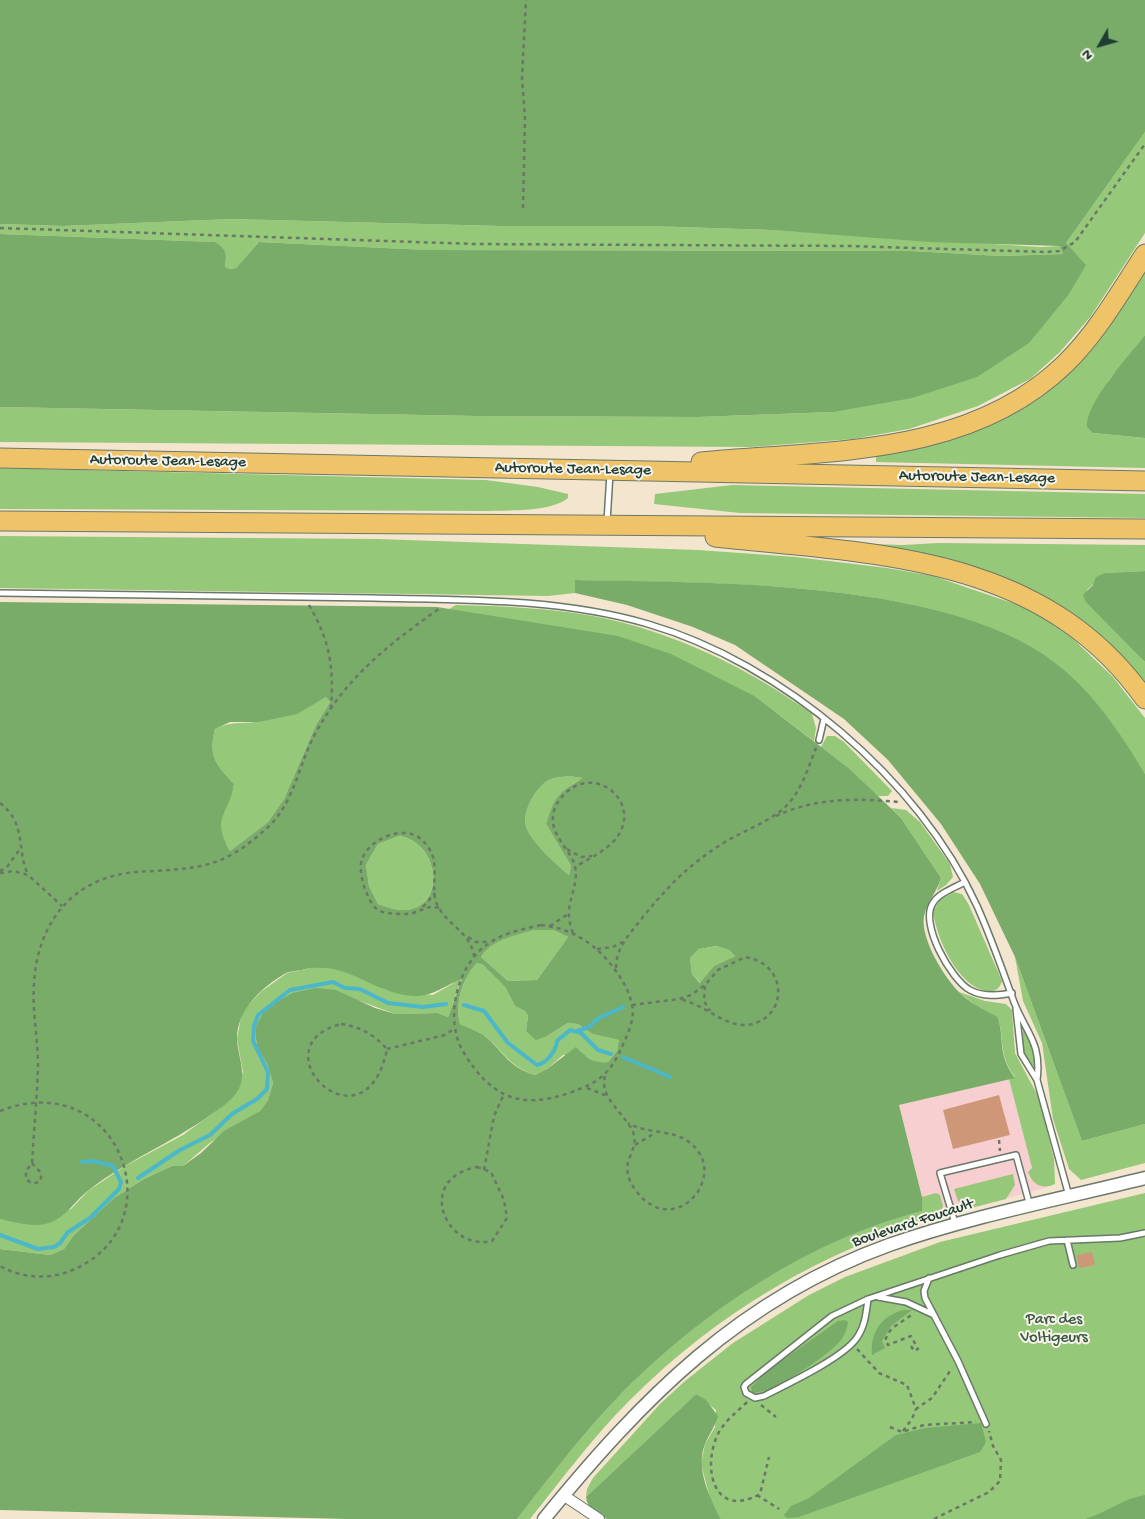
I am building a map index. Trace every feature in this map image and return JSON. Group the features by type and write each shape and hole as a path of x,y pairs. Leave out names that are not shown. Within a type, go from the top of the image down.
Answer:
{"highway":[{"path":"610,470 873,448 922,438 971,424 1018,400 1065,364 1096,328 1145,254"},
{"name":"Autoroute Jean-Lesage","path":"0,458 1145,481"},
{"path":"0,521 1145,529"},
{"path":"607,525 878,555 925,563 975,577 1030,599 1073,624 1108,654 1145,699"}],"street":[{"name":"Boulevard Foucault","path":"544,1519 605,1446 663,1386 710,1345 755,1313 800,1286 848,1262 888,1246 955,1225 1145,1178"},
{"path":"563,1495 599,1519"}],"lane":[{"path":"607,525 610,470"},
{"path":"0,593 302,597 534,603 614,615 650,624 720,652 793,695 854,744 910,803 939,839 965,882 988,930 1016,1006 1036,1045 1039,1065 1037,1080"},
{"path":"819,740 824,719"},
{"path":"965,882 940,896 932,904 928,924 935,942 951,971 969,990 992,996 1012,993"},
{"path":"1016,1006 1021,1054 1037,1080 1070,1196"},
{"path":"955,1225 940,1173 1016,1155 1030,1206"},
{"path":"871,1298 866,1318 852,1344 826,1362 764,1396 751,1397 746,1393 744,1387 749,1381 832,1316 871,1298 1050,1241 1120,1238 1145,1233"},
{"path":"1067,1240 1073,1265"},
{"path":"929,1278 924,1291 986,1423"},
{"path":"871,1298 894,1299 934,1315"}],"path":[{"path":"523,208 525,119 522,77 526,0"},
{"path":"0,228 465,244 820,246 1047,252 1059,251 1075,242 1145,144"},
{"path":"302,597 314,614 332,661 331,709"},
{"path":"32,1163 41,1173 41,1180 36,1183 31,1183 26,1179 26,1171 32,1163 38,1064 34,984 41,942 50,922 62,906 94,883 134,872 178,870 211,865 250,843 282,811 314,736 331,709 370,662 452,600"},
{"path":"770,819 786,807 795,795 819,740"},
{"path":"573,933 568,914 575,867 552,824 553,813 566,792 579,784 595,782 607,786 618,797 623,805 626,818 613,842 575,867"},
{"path":"616,970 616,960 624,941 679,874 726,842 788,810 824,801 855,800 910,803"},
{"path":"0,804 9,811 17,823 22,863 28,875 62,906"},
{"path":"435,893 422,908 414,913 382,911 372,905 364,890 361,874 362,862 367,850 376,841 390,835 414,834 429,848 434,860 436,871 435,893 439,908 468,937 476,942 490,942"},
{"path":"0,872 7,867 21,847"},
{"path":"565,848 580,857 593,856"},
{"path":"0,872 14,871 28,875"},
{"path":"422,908 430,906 439,908"},
{"path":"549,926 568,914"},
{"path":"541,925 573,933 597,949 616,970 628,991 632,1005 632,1018 626,1039 615,1064 606,1075 586,1088 539,1102 517,1100 504,1094 484,1080 472,1066 460,1046 455,1028 457,994 465,971 474,957 490,942 517,930 541,925"},
{"path":"468,937 472,945 474,957"},
{"path":"597,949 613,947 624,941"},
{"path":"632,1005 679,1000 692,1002 741,1025 755,1023 775,1007 779,995 779,983 765,964 745,957 718,970 705,985 679,1000"},
{"path":"705,985 704,1002 710,1012"},
{"path":"341,1024 360,1027 376,1037 387,1049 383,1065 375,1080 364,1092 350,1096 335,1095 323,1086 307,1063 307,1052 317,1035 329,1027 341,1024"},
{"path":"387,1049 445,1036 455,1028"},
{"path":"606,1075 603,1086 607,1096 628,1123 635,1136 635,1145 626,1166 627,1176 636,1191 644,1200 657,1208 666,1210 686,1205 696,1196 702,1185 705,1168 703,1160 692,1144 684,1139 637,1129 628,1123"},
{"path":"586,1088 607,1096"},
{"path":"484,1170 494,1116 504,1094"},
{"path":"0,1110 17,1104 36,1101 56,1102 75,1108 92,1118 106,1131 117,1148 125,1166 128,1185 126,1205 120,1224 111,1241 98,1255 81,1266 63,1274 44,1277 24,1275 0,1266"},
{"path":"635,1145 658,1133"},
{"path":"477,1167 484,1170 491,1172 496,1182 504,1200 507,1218 492,1241 482,1243 470,1240 448,1223 442,1210 442,1196 446,1183 457,1173 477,1167"},
{"path":"911,1346 914,1351 918,1349 911,1336 888,1345 885,1340 891,1330 916,1312 918,1307"},
{"path":"852,1344 879,1372 907,1385 916,1409"},
{"path":"902,1432 912,1419 916,1409 932,1398 958,1361"},
{"path":"751,1397 776,1417"},
{"path":"746,1404 723,1424 710,1456 710,1475 722,1494 729,1500 744,1501 760,1494 769,1458"},
{"path":"890,1427 902,1432 924,1425 986,1423 993,1446 1002,1460 1000,1481 990,1492 934,1519"},
{"path":"757,1496 779,1509"}],"shaded area":[{"path":"1009,1079 1032,1168 1048,1187 925,1221 922,1197 899,1105"}],"green space":[{"path":"0,0 1145,0 1145,132 1066,243 1086,265 1069,294 1029,343 977,377 912,398 833,412 697,417 476,416 0,407 0,234 215,242 224,249 226,255 225,267 229,269 236,268 259,242 427,250 911,251 1001,256 1063,254 1060,246 930,242 772,230 648,226 501,226 231,219 63,226 0,224"},
{"path":"1145,132 1145,233 1091,316 1060,352 1030,379 978,406 909,429 853,439 751,447 0,442 0,407 476,416 697,417 833,412 1069,294 1066,243"},
{"path":"231,219 501,226 648,226 772,230 1040,247 1061,246 1063,254 1001,256 911,251 427,250 259,242 236,268 228,269 225,267 225,252 215,242 0,234 0,224 63,226"},
{"path":"1145,264 1145,335 1108,381 1093,433 1145,438 1145,468 876,462 876,455 1012,411"},
{"path":"1145,335 1145,438 1093,433 1087,427 1088,417 1093,406 1110,379"},
{"path":"0,468 486,480 538,487 568,494 568,498 561,503 541,508 490,511 0,509"},
{"path":"732,485 1145,494 1145,518 740,513 654,504 655,494"},
{"path":"0,536 377,539 698,550 796,557 887,568 933,576 1030,609 1070,636 1113,677 1145,718 1145,774 1098,706 1063,670 1016,640 960,617 897,602 830,592 761,586 575,580 575,593 548,596 0,588"},
{"path":"871,544 1145,545 1145,571 1105,573 1087,590 1120,635 1145,662 1145,688 1117,653 1091,628 1041,594 1010,582 866,547"},
{"path":"1145,571 1145,662 1086,602 1083,595 1093,585 1096,577 1105,573"},
{"path":"575,580 694,582 762,586 831,592 899,602 962,618 1018,640 1064,670 1076,681 1109,719 1145,774 1145,1124 1082,1141 1015,957 980,884 941,824 888,760 844,719 735,645 693,627 627,605 575,593"},
{"path":"0,602 437,607 618,636 671,654 756,697 850,769 901,818 941,878 924,916 929,946 940,967 959,992 972,1003 998,1017 1004,1055 1009,1069 1015,1078 899,1105 922,1197 922,1211 880,1224 800,1259 724,1306 655,1361 624,1391 596,1421 517,1519 346,1519 0,1510 0,1249 50,1255 64,1249 74,1235 114,1198 144,1179 172,1166 183,1166 201,1153 224,1131 260,1111 268,1100 273,1083 267,1063 257,1048 255,1028 265,1008 292,993 316,988 336,990 375,1008 395,1014 438,1013 448,1017 462,979 433,993 413,996 398,994 335,969 305,969 286,973 260,992 246,1009 241,1019 237,1040 242,1066 242,1079 237,1092 228,1102 194,1126 103,1180 52,1222 34,1225 0,1219","holes":["326,697 330,702 316,725 284,799 268,822 230,851 221,830 221,823 232,795 234,784 215,760 212,747 215,729 230,722 259,722 297,714","568,776 583,778 558,796 546,824 571,866 569,875 533,839 525,820 531,800 539,788 544,783","399,836 413,841 424,851 431,863 432,889 426,900 416,908 398,910 378,904 369,886 366,865 378,844","534,930 553,930 568,937 537,980 508,981 481,957 491,946 512,936","717,946 729,950 735,956 714,966 700,983 692,974 690,958 699,949","477,963 483,965 505,987 515,1006 525,1011 528,1016 526,1031 536,1040 547,1036 568,1023 578,1024 593,1034 619,1040 617,1051 608,1062 598,1062 587,1057 576,1047 547,1069 535,1075 525,1071 511,1062 482,1034 460,1024 459,999 467,976"]},
{"path":"456,605 525,608 593,616 651,631 680,641 735,666 812,714 816,728 814,741 756,697 449,609"},
{"path":"326,697 330,702 316,725 284,799 268,822 230,851 222,836 220,827 234,784 215,760 212,747 215,729 287,715"},
{"path":"827,736 835,736 844,742 892,791 888,796 878,796 850,769 821,747"},
{"path":"568,776 584,778 563,791 555,801 546,824 571,866 569,875 533,839 525,820 531,800 539,788 551,779"},
{"path":"891,808 906,810 920,822 950,864 953,877 937,891 941,878 901,818"},
{"path":"399,836 414,842 424,851 431,863 433,877 432,890 426,900 416,908 401,910 378,904 369,886 366,865 378,844"},
{"path":"953,892 962,894 969,905 1002,981 999,988 995,990 988,991 977,988 967,981 950,960 944,947 933,911 940,900"},
{"path":"534,930 553,930 568,937 537,980 508,981 481,957 485,951 497,942"},
{"path":"718,946 729,950 735,956 714,966 701,983 692,974 690,958 699,949"},
{"path":"1015,957 1082,1141 1145,1124 1145,1163 1081,1180 1069,1169 1053,1119 1042,1043 1023,1001"},
{"path":"477,963 483,965 505,987 515,1006 525,1011 528,1016 526,1031 547,1036 568,1023 578,1024 594,1034 620,1040 617,1051 608,1062 598,1063 586,1056 563,1055 547,1069 535,1075 517,1066 482,1034 460,1024 458,1007 461,991 467,976"},
{"path":"321,966 354,974 386,990 433,995 462,978 448,1017 438,1013 395,1014 360,1001 292,993 265,1008 255,1028 257,1048 267,1062 273,1083 268,1100 260,1111 211,1142 183,1166 172,1166 144,1179 114,1198 74,1235 64,1249 50,1255 0,1249 0,1219 24,1223 71,1209 88,1191 125,1166 183,1135 220,1108 243,1072 237,1039 242,1011 262,991 287,973"},
{"path":"959,992 985,1001 1006,1004 1012,1010 1015,1053 1039,1098 1054,1159 1055,1184 1050,1186 1038,1185 1032,1180 1028,1172 1032,1168 1009,1079 1015,1077 1004,1054 998,1017 979,1008"},
{"path":"1024,1028 1033,1047 1035,1067 1024,1054 1022,1039"},
{"path":"1013,1174 1015,1185 1006,1199 971,1208 958,1201 954,1189"},
{"path":"936,1193 940,1195 943,1206 939,1217 853,1247 812,1267 735,1313 698,1340 663,1369 616,1414 578,1458 530,1519 517,1519 596,1421 655,1361 689,1333 724,1306 800,1259 839,1240 921,1211 922,1197"},
{"name":"Parc des Voltigeurs","path":"1145,1193 1145,1519 721,1519 710,1498 701,1464 705,1444 715,1427 716,1410 696,1394 586,1497 587,1489 593,1478 660,1404 685,1381 733,1343 809,1295 845,1277 940,1242"},
{"path":"904,1310 912,1310 891,1326 882,1341 885,1348 872,1355 873,1339 879,1326 889,1316"},
{"path":"845,1320 848,1322 844,1336 825,1354 800,1372 772,1388 752,1393 751,1387 770,1369 838,1321"},
{"path":"696,1394 706,1400 718,1416 705,1444 702,1463 705,1483 721,1519 607,1519 593,1510 588,1504 586,1497"},
{"path":"981,1423 986,1442 980,1452 799,1517 787,1518 784,1515 791,1506 809,1498 896,1435 925,1428"},
{"path":"1145,1495 1145,1519 1085,1519 1130,1499"}],"building":[{"path":"999,1095 1010,1135 953,1149 943,1110"},
{"path":"1092,1252 1095,1265 1079,1268 1077,1255"}],"waterway":[{"path":"138,1178 180,1150 210,1135 232,1114 257,1099 267,1089 268,1072 253,1041 254,1026 258,1015 290,990 333,982 345,988 360,989 388,1003 423,1007 446,1004"},
{"path":"464,1005 484,1011 508,1043 537,1065 550,1056 555,1049 557,1041 570,1030 581,1033 598,1050 611,1054"},
{"path":"577,1031 589,1027 599,1018 623,1007"},
{"path":"623,1057 670,1077"},
{"path":"0,1235 38,1249 54,1247 60,1243 68,1232 90,1218 119,1189 121,1182 113,1166 94,1161 82,1162"}]}
